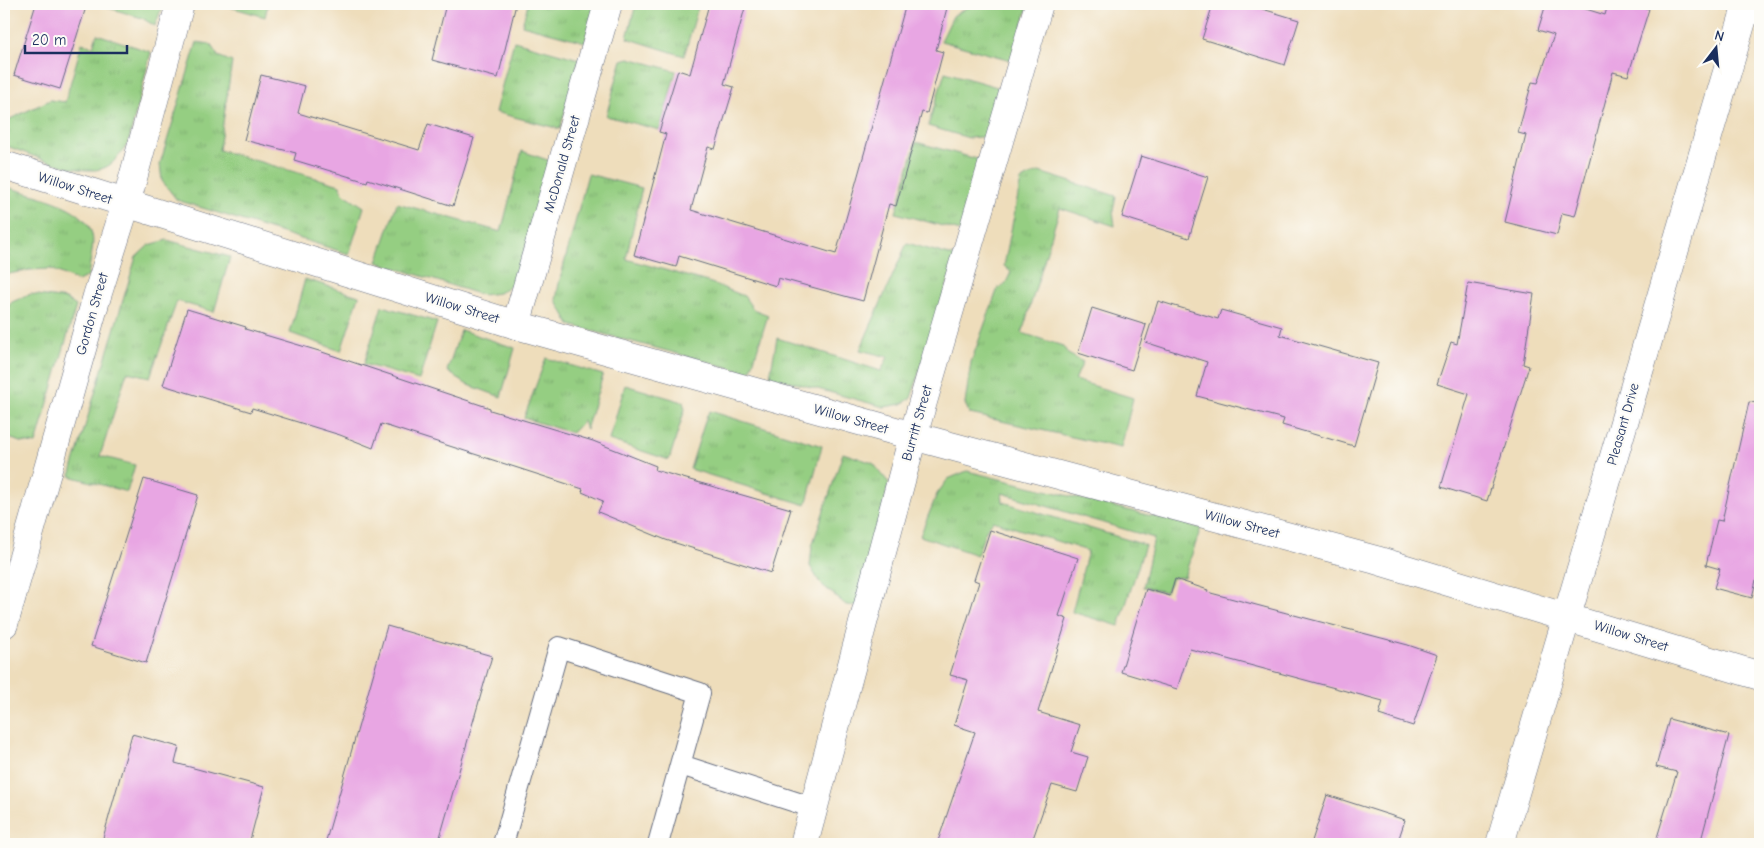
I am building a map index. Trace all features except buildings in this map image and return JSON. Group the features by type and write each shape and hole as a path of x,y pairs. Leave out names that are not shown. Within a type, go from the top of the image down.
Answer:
{"street":[{"name":"Gordon Street","path":"4,624 97,296 126,204 180,4"},
{"name":"McDonald Street","path":"516,325 608,4"},
{"name":"Burritt Street","path":"804,844 913,436 1039,4"},
{"name":"Pleasant Drive","path":"1500,844 1747,4"},
{"name":"Willow Street","path":"4,165 516,325 913,436 1376,560 1760,676"}],"lane":[{"path":"503,844 559,647 700,693 658,844"},
{"path":"681,765 814,808"}],"green space":[{"path":"96,4 163,4 155,26 142,18"},
{"path":"220,4 268,4 265,17"},
{"path":"528,4 596,4 585,42 522,25"},
{"path":"636,4 699,4 684,56 627,38"},
{"path":"967,4 1029,4 1011,60 941,41 953,16 965,9"},
{"path":"97,34 151,52 128,144 118,157 106,167 96,170 84,170 55,164 4,145 4,118 8,120 50,100 65,102 82,43 93,47"},
{"path":"514,41 579,59 560,129 495,112"},
{"path":"197,42 210,44 218,56 232,62 219,150 340,185 343,193 364,207 349,254 177,200 162,181 160,164"},
{"path":"629,58 676,71 660,130 606,116 622,60"},
{"path":"945,72 1004,89 990,136 969,138 928,126"},
{"path":"916,142 984,161 964,232 896,213"},
{"path":"522,151 553,162 514,284 499,293 482,295 377,262 397,203 501,232"},
{"path":"1039,172 1116,196 1113,211 1115,226 1060,208 1022,333 1063,346 1068,354 1083,362 1075,380 1133,398 1121,448 970,414 965,404 971,362 998,288 1005,285 1011,272 1004,266 1021,180"},
{"path":"588,174 642,188 626,259 711,283 744,296 753,309 768,315 751,370 746,372 570,325 556,300"},
{"path":"4,186 55,202 79,215 87,223 93,238 88,276 78,281 51,269 29,270 4,275"},
{"path":"167,240 230,257 214,312 177,301 150,377 127,372 100,456 135,465 127,492 70,476 136,257 149,245"},
{"path":"907,243 956,257 911,398 902,404 884,407 770,376 777,338 881,371 888,357 860,350"},
{"path":"305,279 359,296 341,351 290,333"},
{"path":"31,294 66,299 76,306 36,444 20,442 4,436 4,310 12,302"},
{"path":"382,306 437,322 419,380 364,364"},
{"path":"461,330 515,348 501,397 466,384 447,371"},
{"path":"546,358 603,375 586,430 583,421 572,433 524,418"},
{"path":"625,385 683,402 685,409 669,460 609,440"},
{"path":"710,411 822,446 806,505 690,469 707,415"},
{"path":"843,453 873,463 889,483 858,606 846,605 820,583 810,566 812,546"},
{"path":"967,471 1201,528 1184,577 1172,578 1166,592 1143,587 1154,538 1002,493 1003,502 1145,545 1119,626 1072,612 1088,551 993,521 986,530 977,555 920,536 937,494 948,479"}]}
